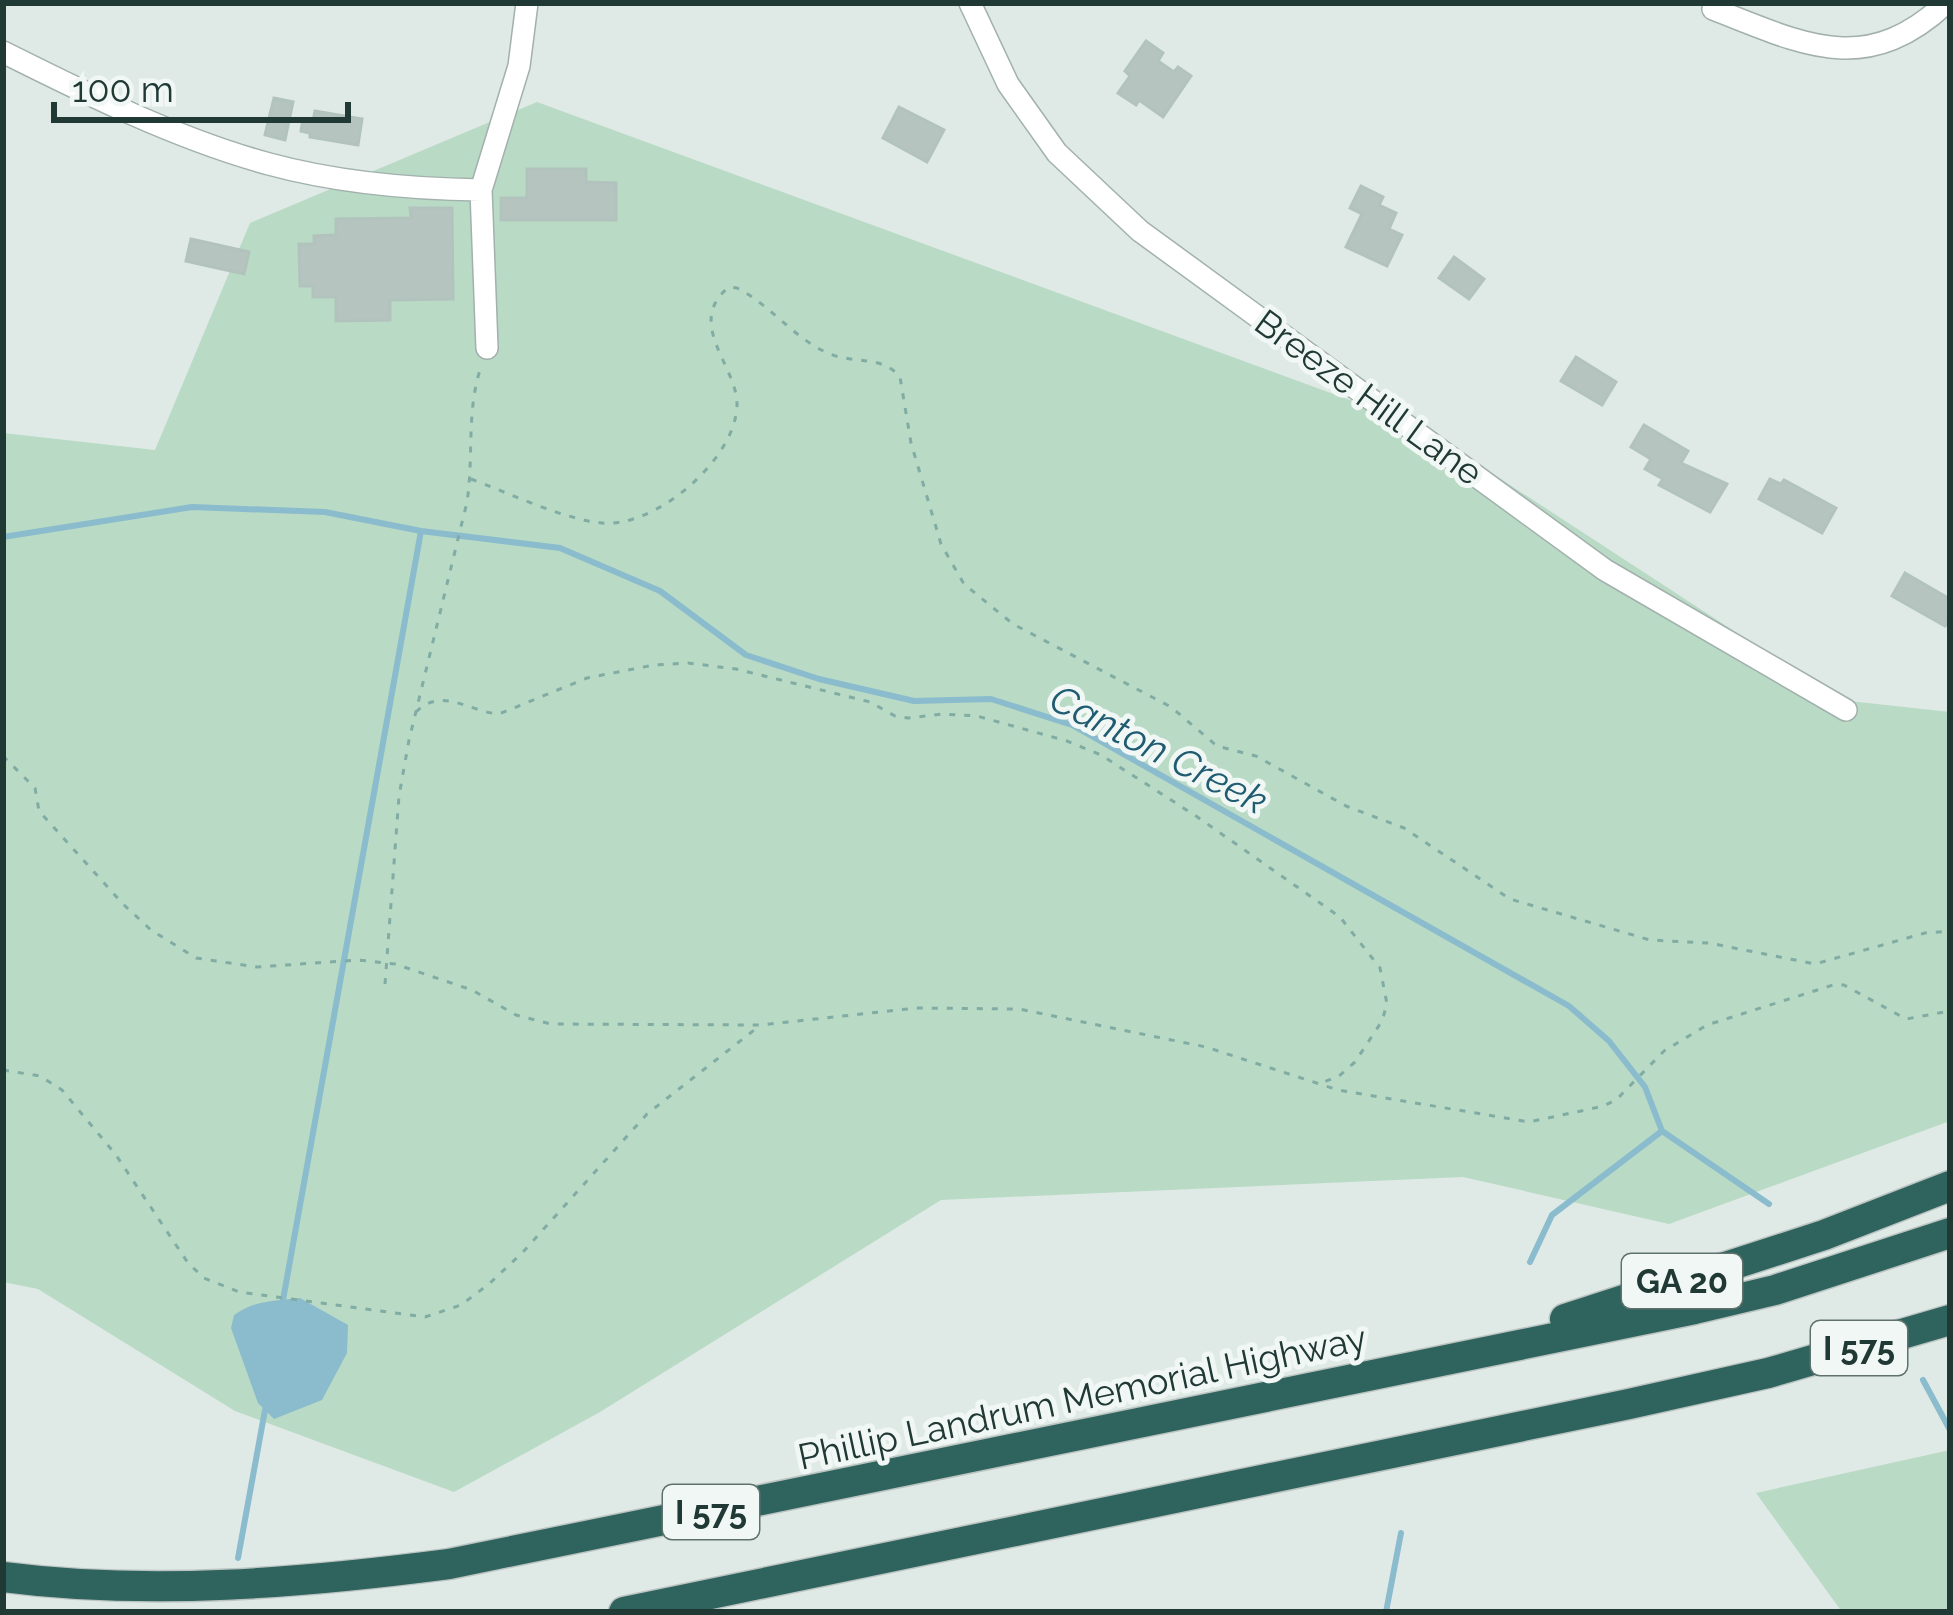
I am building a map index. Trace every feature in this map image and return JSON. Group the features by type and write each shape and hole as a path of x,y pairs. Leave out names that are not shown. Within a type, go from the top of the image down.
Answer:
{"highway":[{"name":"GA 20","path":"1412,1369 1824,1235 1950,1186"},
{"name":"Phillip Landrum Memorial Highway","path":"3,1577 236,1586 448,1564 1412,1369 1775,1290 1950,1233"},
{"name":"I 575","path":"624,1612 1768,1373 1950,1320"},
{"path":"1768,1373 1950,1336"}],"street":[{"path":"487,348 481,190 518,66 526,3"},
{"name":"Breeze Hill Lane","path":"970,3 1007,84 1057,153 1140,231 1605,569 1846,710"},
{"path":"1713,8 1803,44 1852,51 1896,38 1946,3"},
{"path":"3,52 129,110 269,164 351,178 481,190"}],"path":[{"path":"471,479 598,523 629,520 685,489 720,452 736,416 735,385 713,344 712,331 719,297 729,287 737,288 819,349 837,357 887,364 900,377 910,443 941,544 952,568 981,602 1041,640 1155,698 1217,746 1256,756 1346,806 1404,828 1510,899 1650,940 1709,943 1815,964 1924,933 1950,931"},
{"path":"386,984 395,824 416,712 467,502 475,385 487,348"},
{"path":"416,712 435,699 499,714 602,674 707,663 870,702 895,716 977,716 1067,741 1137,776 1340,917 1380,968 1387,991 1382,1021 1355,1061 1339,1076 1317,1084"},
{"path":"3,756 35,788 39,811 50,824 123,904 173,946 214,963 288,966 358,960 387,964 472,990 532,1021 760,1025 916,1008 1019,1009 1206,1047 1317,1084 1504,1120 1549,1119 1617,1099 1664,1051 1707,1025 1833,985 1844,986 1906,1019 1950,1011"},
{"path":"3,1070 40,1076 62,1090 116,1155 188,1263 204,1278 239,1292 424,1317 461,1305 489,1284 524,1252 647,1114 760,1025"}],"green space":[{"path":"537,102 1418,425 1840,700 1950,712 1950,1121 1669,1224 1463,1177 941,1200 600,1412 454,1492 235,1411 38,1289 3,1282 3,433 155,450 250,223"},
{"path":"1950,1450 1950,1612 1842,1612 1756,1493"}],"water":[{"path":"300,1298 348,1325 347,1353 322,1400 274,1419 258,1403 231,1328 234,1315 250,1306"}],"building":[{"path":"1146,41 1163,53 1158,61 1191,76 1163,117 1139,100 1136,105 1118,93 1130,76 1125,71"},
{"path":"274,98 293,102 285,140 265,135"},
{"path":"899,107 944,130 927,162 883,138"},
{"path":"315,111 362,119 358,145 310,137 301,131 303,119 313,121"},
{"path":"527,169 586,169 586,182 616,183 616,220 501,220 501,198 527,198"},
{"path":"1361,186 1383,197 1379,205 1396,213 1389,229 1402,235 1387,266 1346,247 1362,214 1350,208"},
{"path":"410,208 452,208 453,299 390,300 390,320 336,321 336,297 313,297 313,286 300,286 299,244 314,244 314,236 336,235 336,219 411,218"},
{"path":"191,239 249,252 244,274 186,261"},
{"path":"1454,257 1484,279 1469,299 1439,278"},
{"path":"1576,357 1616,382 1602,405 1561,381"},
{"path":"1644,425 1688,451 1681,463 1727,484 1710,512 1659,485 1663,479 1645,469 1651,459 1631,447"},
{"path":"1770,479 1781,484 1784,480 1836,508 1822,533 1759,499"},
{"path":"1905,573 1950,599 1945,626 1892,596"}],"waterway":[{"name":"Canton Creek","path":"3,537 192,507 325,512 421,531 560,548 660,591 746,655 819,679 914,701 991,699 1072,725 1569,1006 1609,1041 1645,1087 1662,1131 1769,1204"},
{"path":"283,1300 421,531"},
{"path":"1530,1262 1552,1215 1662,1131"},
{"path":"1923,1380 1950,1430"},
{"path":"238,1558 265,1410"},
{"path":"1386,1612 1401,1533"}]}
